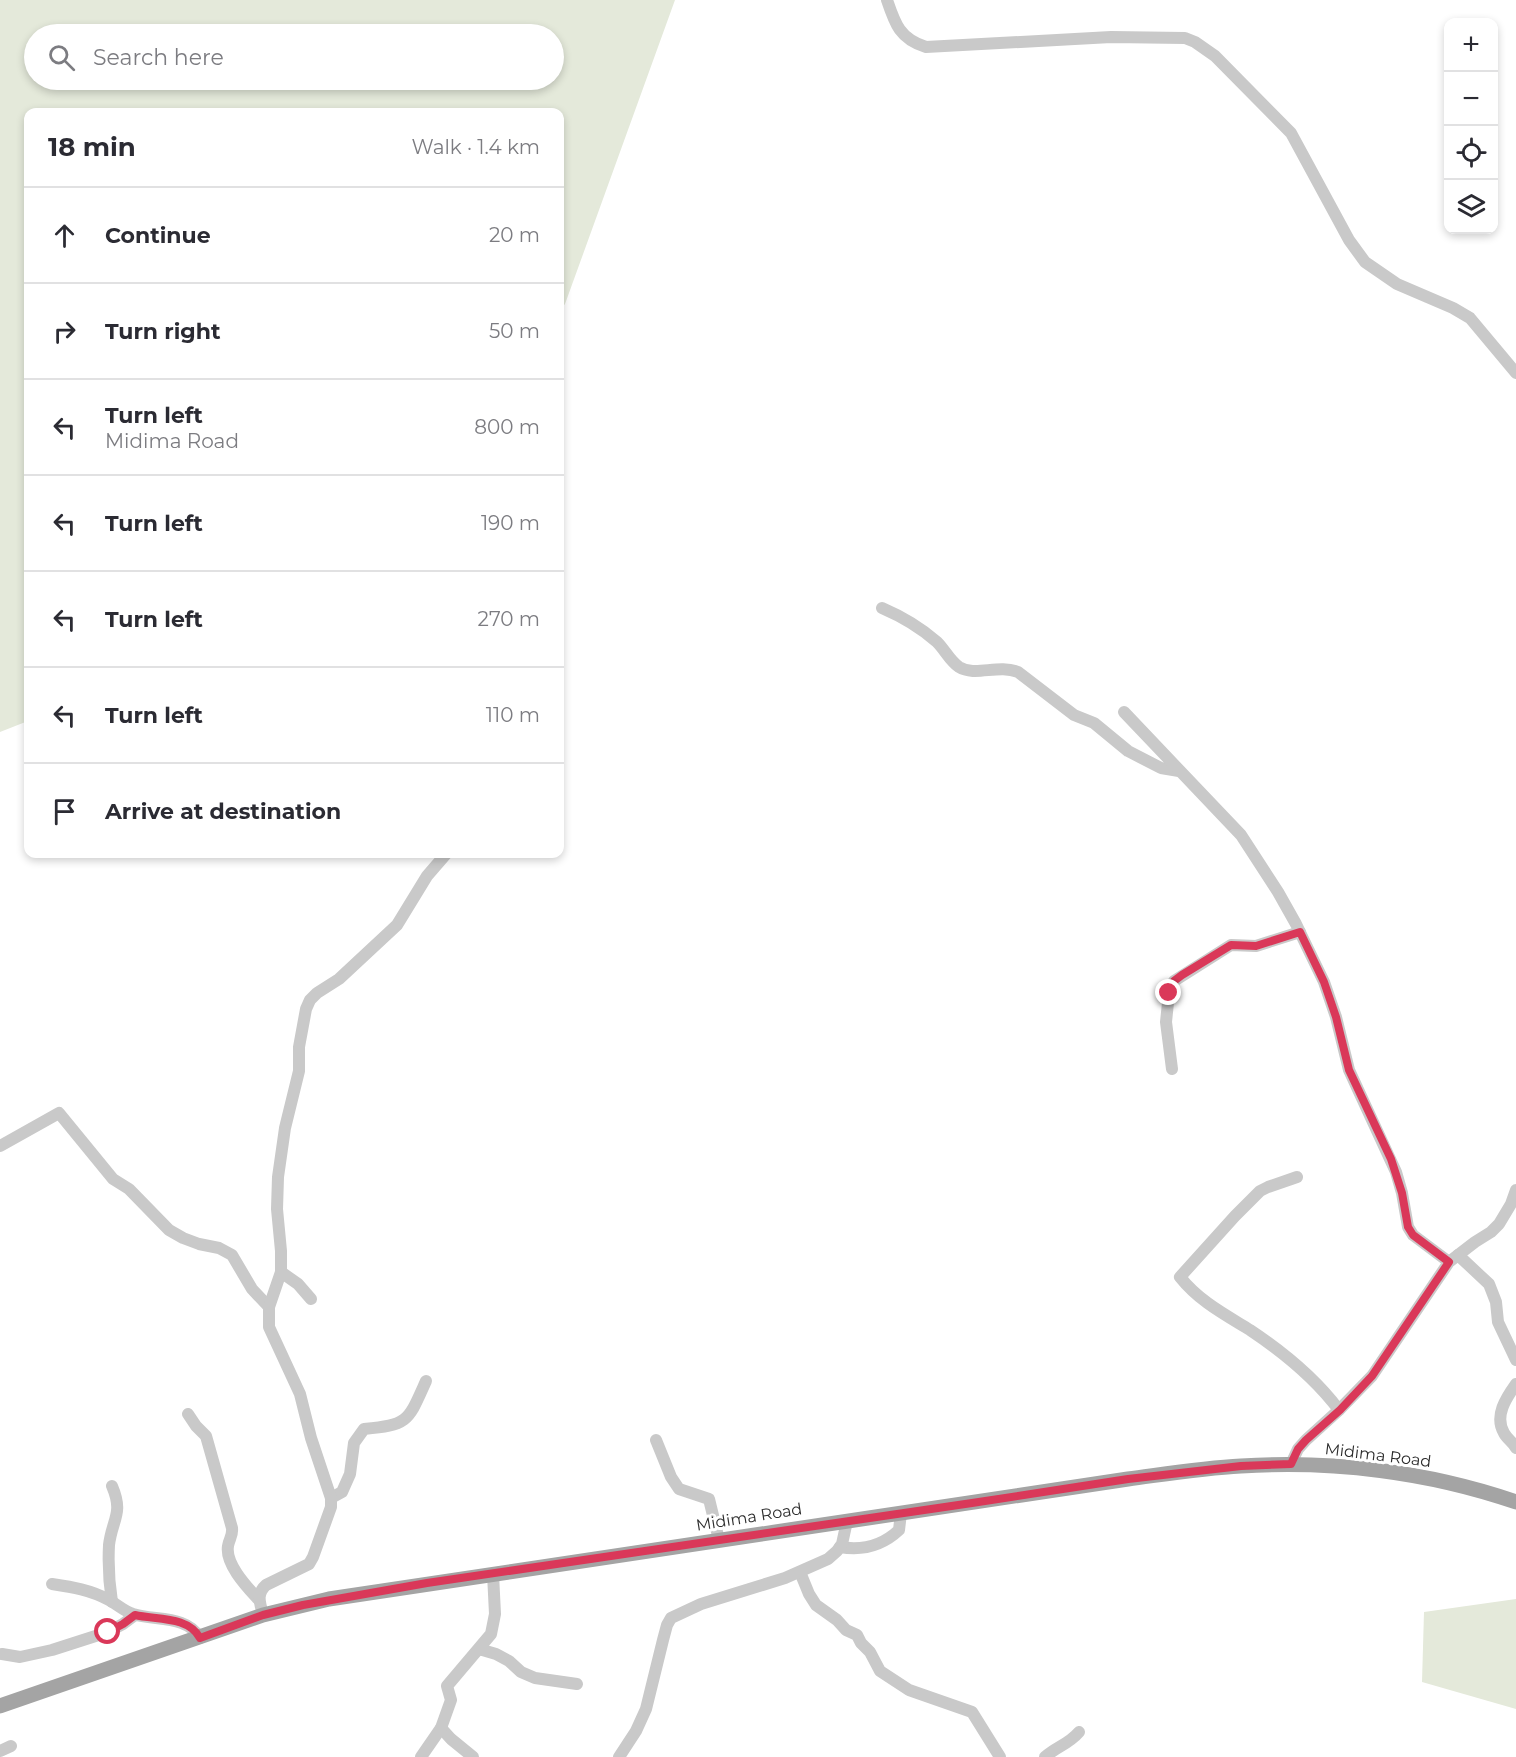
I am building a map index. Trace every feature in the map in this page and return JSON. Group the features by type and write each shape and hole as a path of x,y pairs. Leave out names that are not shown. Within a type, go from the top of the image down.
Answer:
{"main road":[{"name":"Midima Road","path":"0,1706 263,1615 349,1596 1138,1477 1241,1466 1291,1464 1336,1466 1426,1478 1516,1502"}],"street":[{"path":"887,0 897,28 910,39 926,47 1111,37 1174,37 1195,42 1215,56 1291,133 1349,240 1365,262 1397,284 1453,308 1470,318 1516,373"},
{"path":"882,608 918,626 940,645 958,666 973,671 1008,668 1018,672 1074,715 1094,723 1128,751 1161,768 1179,771"},
{"path":"1124,712 1216,807 1251,849 1300,932 1324,982 1336,1017 1349,1070 1391,1159 1402,1193 1408,1227 1413,1235 1454,1258 1489,1284 1493,1292 1498,1322 1516,1360"},
{"path":"258,1599 260,1590 266,1585 309,1564 314,1557 329,1514 331,1498 311,1438 300,1394 269,1327 269,1307 281,1272 277,1209 278,1177 285,1128 299,1071 299,1047 306,1009 310,999 339,979 397,925 428,876 443,858"},
{"path":"1172,1069 1166,1023 1169,993 1174,981 1231,945 1256,946 1300,932"},
{"path":"0,1146 59,1113 113,1179 129,1189 169,1230 183,1238 219,1248 232,1255 252,1289 269,1307"},
{"path":"1297,1177 1268,1186 1260,1191 1180,1277 1211,1307 1251,1331 1298,1365 1340,1410"},
{"path":"1291,1464 1298,1449 1306,1440 1340,1410 1372,1376 1454,1258 1499,1224 1516,1190"},
{"path":"281,1272 298,1284 311,1299"},
{"path":"331,1498 342,1492 350,1474 354,1443 364,1430 391,1427 402,1422 413,1410 426,1381"},
{"path":"1516,1384 1502,1407 1500,1419 1504,1434 1516,1448"},
{"path":"188,1414 206,1436 212,1452 232,1528 233,1534 227,1548 231,1561 237,1576 258,1599 263,1615"},
{"path":"656,1440 671,1477 679,1489 709,1499 719,1540"},
{"path":"112,1486 118,1508 109,1544 112,1602"},
{"path":"840,1547 857,1549 884,1543 899,1530 901,1513"},
{"path":"619,1757 636,1731 646,1709 667,1624 671,1618 701,1604 800,1572 828,1559 840,1547 847,1521"},
{"path":"800,1572 816,1605 837,1620 846,1630 857,1635 870,1652 880,1671 909,1690 972,1712 1000,1757"},
{"path":"421,1757 441,1728 451,1700 447,1686 491,1634 495,1614 493,1574"},
{"path":"52,1584 79,1588 135,1615 176,1622 195,1629 200,1638"},
{"path":"2,1654 20,1657 52,1650 108,1632 135,1615"},
{"path":"479,1649 509,1661 520,1672 535,1678 577,1684"},
{"path":"441,1728 473,1757"},
{"path":"1045,1757 1053,1749 1072,1741 1079,1732"}],"shaded area":[{"path":"0,0 675,0 564,305 564,108 24,108 24,723 0,732"},
{"path":"1516,1599 1516,1709 1422,1682 1424,1612"}],"route":[{"path":"108,1632 135,1615 168,1619 195,1629 200,1638 263,1615 303,1605 427,1583 1128,1479 1241,1466 1291,1464 1298,1449 1306,1440 1340,1410 1372,1376 1449,1262 1413,1235 1408,1227 1396,1172 1349,1070 1336,1017 1324,982 1300,932 1256,946 1231,945 1174,981 1169,993"}]}
